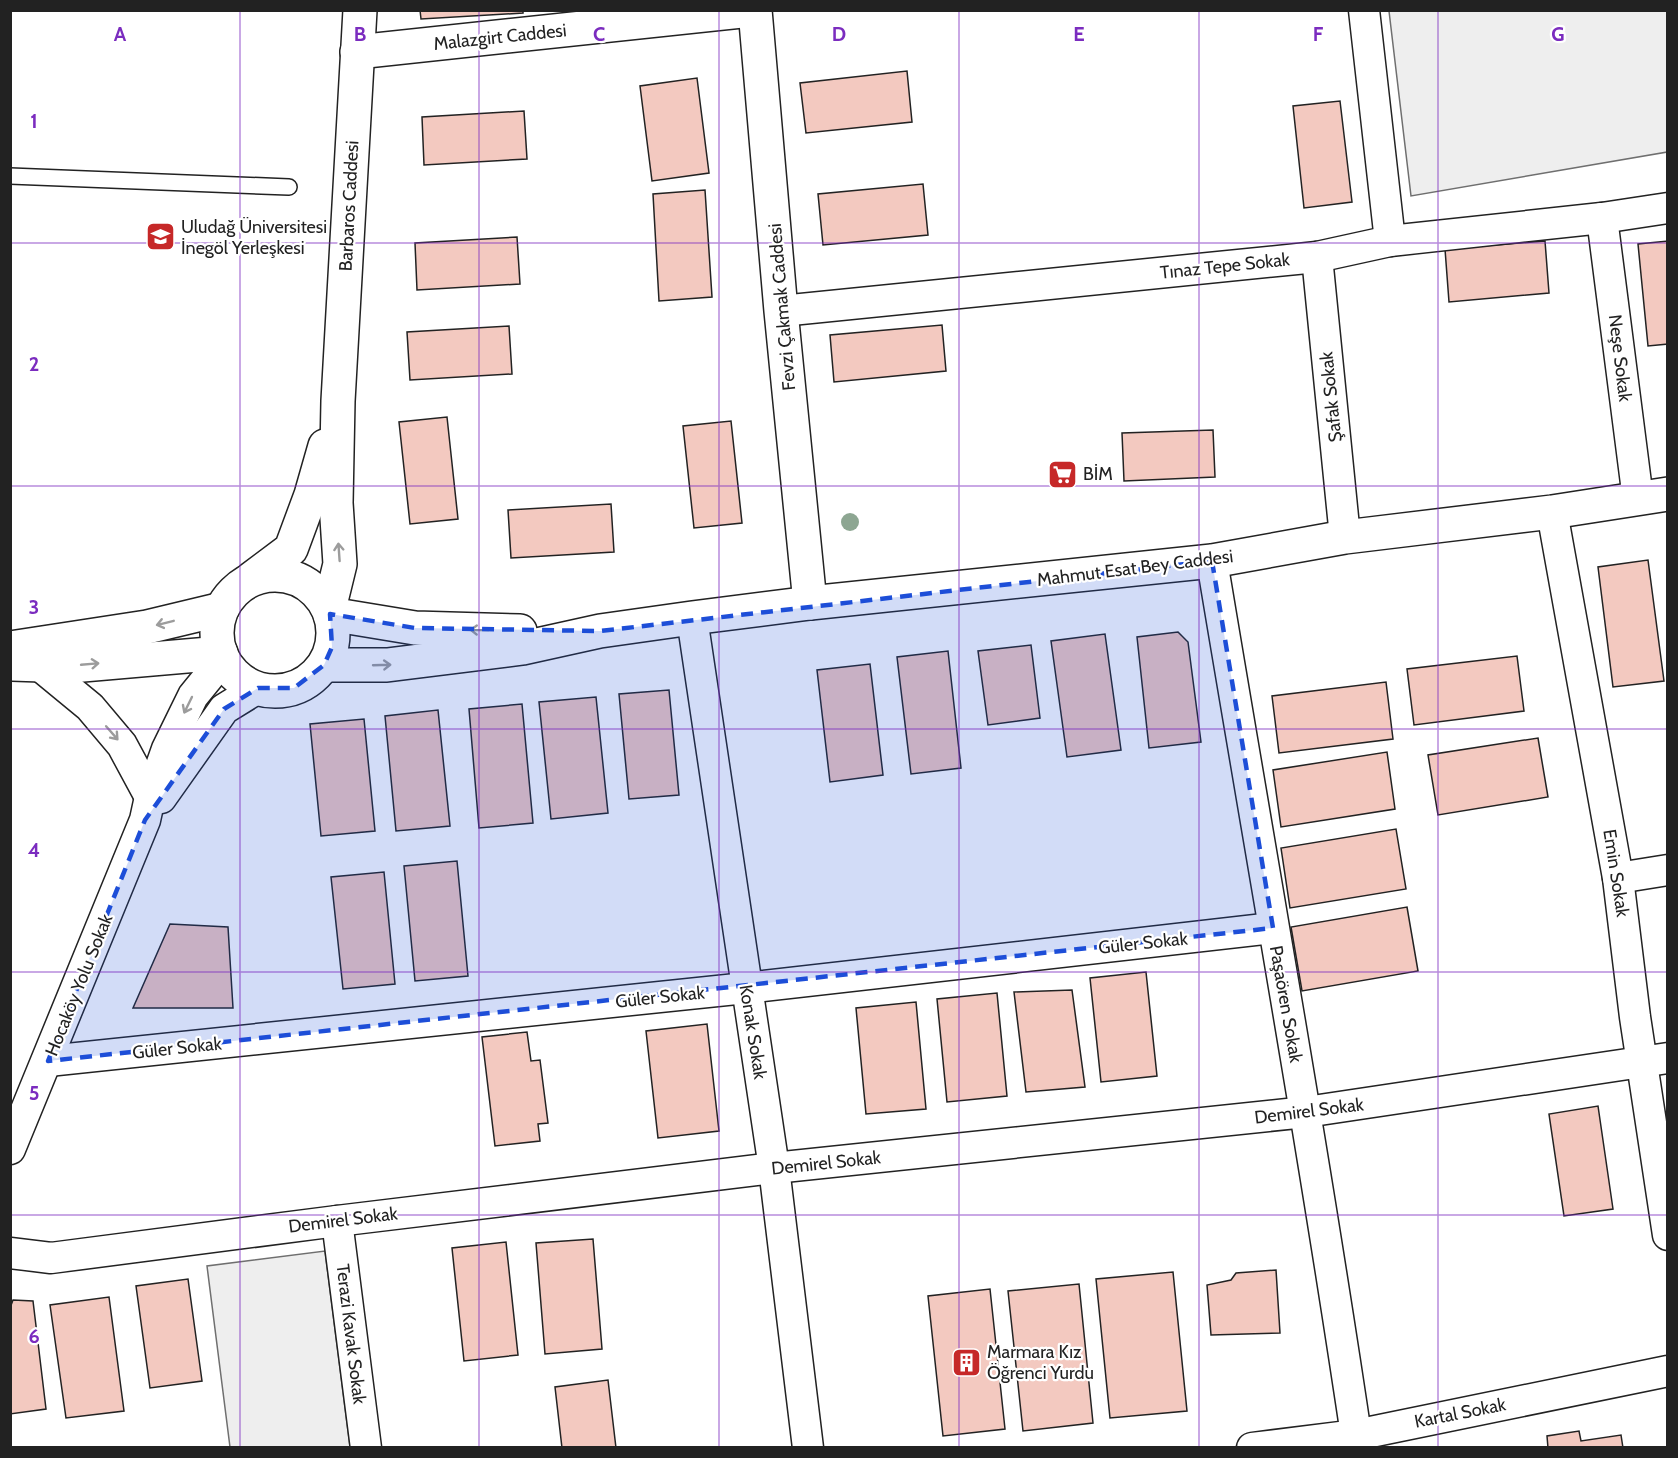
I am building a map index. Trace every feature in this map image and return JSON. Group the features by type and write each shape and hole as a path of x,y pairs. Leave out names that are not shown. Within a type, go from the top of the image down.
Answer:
{"main road":[{"name":"Barbaros Caddesi","path":"338,401 360,10"},
{"name":"Malazgirt Caddesi","path":"357,52 753,10"},
{"name":"Fevzi Çakmak Caddesi","path":"753,10 810,603"},
{"path":"248,581 266,575 285,575 303,582 318,593 329,612 334,628 332,647 324,665 311,679 294,688 276,691 258,688 243,682 232,672 222,656 217,626 222,609 232,592 291,549 311,495 338,401"},
{"path":"329,612 340,564 336,503 338,401"},
{"name":"Mahmut Esat Bey Caddesi","path":"600,631 810,603 1212,561 1345,537 1552,512 1653,497"},
{"path":"10,648 147,627 222,609"},
{"path":"329,612 415,628 475,631 600,631"},
{"path":"324,665 387,665 512,649 600,631"},
{"path":"25,664 71,666 222,656"}],"street":[{"path":"1364,10 1390,241"},
{"name":"Tınaz Tepe Sokak","path":"782,311 1317,257 1390,241 1602,218 1668,208"},
{"name":"Neşe Sokak","path":"1602,218 1653,497"},
{"name":"Şafak Sokak","path":"1317,257 1345,537"},
{"name":"Emin Sokak","path":"1552,512 1618,878 1654,1060 1668,1235"},
{"name":"Paşaören Sokak","path":"1212,561 1306,1112 1357,1441"},
{"name":"Konak Sokak","path":"692,618 774,1168 808,1448"},
{"path":"147,808 167,749 192,696 222,656"},
{"path":"25,664 90,707 122,745 147,808"},
{"path":"147,808 224,709 258,688"},
{"name":"Hocaköy Yolu Sokak","path":"10,1149 48,1061 147,808"},
{"path":"1618,878 1668,870"},
{"name":"Güler Sokak","path":"48,1061 746,988 1273,928"},
{"name":"Demirel Sokak","path":"10,1253 51,1258 774,1168 1306,1112 1654,1060"},
{"name":"Terazi Kavak Sokak","path":"337,1221 366,1448"},
{"name":"Kartal Sokak","path":"1252,1448 1357,1441 1668,1371"}],"lane":[{"path":"10,176 288,187"}],"highlighted area":[{"path":"1212,561 1273,928 48,1061 145,820 224,709 258,688 294,688 324,665 332,647 330,614 415,628 600,631"}],"shaded area":[{"path":"1389,11 1667,11 1667,152 1411,196"},
{"path":"325,1251 350,1447 230,1447 207,1266"}],"building":[{"path":"420,10 523,10 523,13 421,19"},
{"path":"907,71 912,122 806,133 800,83"},
{"path":"697,78 709,173 652,181 640,86"},
{"path":"1340,101 1352,202 1304,208 1293,106"},
{"path":"524,111 527,159 424,165 422,117"},
{"path":"923,184 928,235 823,245 818,194"},
{"path":"705,190 712,297 659,301 653,194"},
{"path":"517,237 520,284 417,290 415,243"},
{"path":"1545,241 1549,293 1449,302 1445,249"},
{"path":"1668,241 1668,344 1648,346 1638,244"},
{"path":"942,325 946,371 834,382 830,335"},
{"path":"509,326 512,374 410,380 407,332"},
{"path":"447,417 458,519 410,524 399,422"},
{"path":"731,421 742,523 694,528 683,426"},
{"path":"1213,430 1215,477 1124,481 1122,433"},
{"path":"611,504 614,552 511,558 508,510"},
{"path":"1648,560 1664,681 1613,687 1598,567"},
{"path":"1178,632 1188,642 1201,742 1149,748 1137,637"},
{"path":"1105,634 1121,750 1067,757 1051,641"},
{"path":"1031,645 1040,718 988,725 978,651"},
{"path":"948,651 961,768 911,774 897,657"},
{"path":"1517,656 1524,711 1414,725 1407,669"},
{"path":"870,664 883,775 830,782 817,670"},
{"path":"1386,682 1393,739 1279,753 1272,696"},
{"path":"669,690 679,795 629,799 619,694"},
{"path":"596,697 608,813 551,819 539,702"},
{"path":"522,704 533,823 479,828 469,709"},
{"path":"438,710 450,826 396,831 385,716"},
{"path":"364,719 375,831 321,836 310,724"},
{"path":"1538,738 1548,797 1438,815 1428,755"},
{"path":"1387,752 1395,809 1281,827 1273,770"},
{"path":"1396,829 1406,889 1290,908 1281,848"},
{"path":"457,861 468,976 415,981 404,866"},
{"path":"384,872 395,984 343,989 331,877"},
{"path":"1407,907 1418,971 1302,991 1291,927"},
{"path":"170,924 228,927 233,1008 133,1008"},
{"path":"1146,972 1157,1076 1101,1082 1090,978"},
{"path":"1072,990 1085,1087 1026,1092 1014,992"},
{"path":"997,993 1007,1096 947,1102 937,999"},
{"path":"916,1002 926,1109 866,1114 856,1008"},
{"path":"707,1024 719,1131 658,1138 646,1031"},
{"path":"527,1032 531,1061 540,1060 548,1123 538,1124 540,1141 495,1146 482,1037"},
{"path":"1598,1106 1613,1209 1564,1216 1549,1114"},
{"path":"593,1239 602,1349 545,1354 536,1243"},
{"path":"506,1242 518,1355 464,1361 452,1248"},
{"path":"1276,1270 1280,1333 1211,1335 1207,1285 1231,1280 1236,1273"},
{"path":"1173,1272 1187,1411 1110,1418 1096,1279"},
{"path":"188,1279 202,1381 150,1388 136,1286"},
{"path":"1079,1284 1093,1423 1023,1431 1008,1291"},
{"name":"Marmara Kız Öğrenci Yurdu","path":"990,1289 1005,1429 943,1436 928,1296"},
{"path":"109,1297 124,1411 66,1418 50,1305"},
{"path":"13,1300 33,1301 46,1409 10,1414 10,1308"},
{"path":"608,1380 616,1448 562,1448 555,1387"},
{"path":"1579,1431 1581,1441 1621,1435 1623,1448 1548,1448 1547,1436"}],"place":[{"name":"Uludağ Üniversitesi İnegöl Yerleşkesi","path":"160,237"},
{"name":"BİM","path":"1062,474"},
{"name":"Marmara Kız Öğrenci Yurdu","path":"966,1362"}]}
